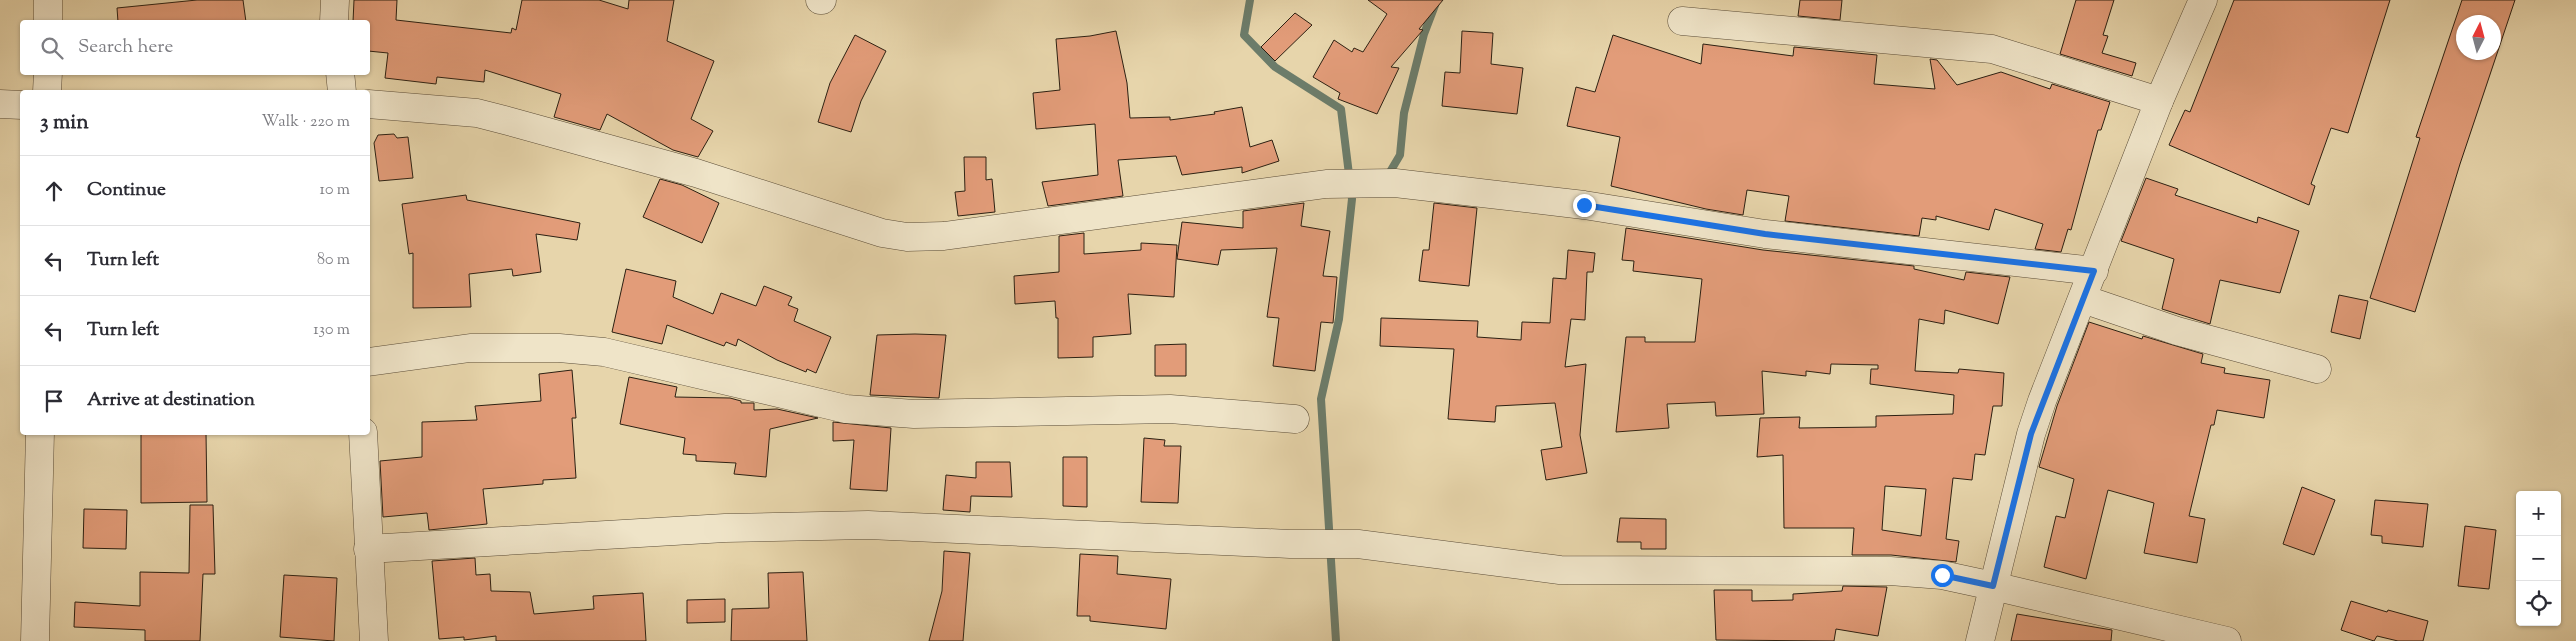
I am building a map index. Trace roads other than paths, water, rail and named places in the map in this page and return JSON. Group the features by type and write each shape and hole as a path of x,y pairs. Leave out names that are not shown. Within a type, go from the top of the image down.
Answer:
{"street":[{"path":"48,0 48,20"},
{"path":"334,20 335,0"},
{"path":"1980,641 2031,434 2159,101 2203,0"},
{"path":"1682,21 1992,49 2159,101"},
{"path":"47,90 48,75"},
{"path":"340,75 342,90"},
{"path":"0,104 20,105"},
{"path":"370,104 477,114 508,121 696,173 882,233 906,237 944,236 1326,184 1395,183 1584,205 1765,234 2094,271"},
{"path":"2083,299 2177,331 2317,369"},
{"path":"370,362 470,348 559,348 604,352 846,409 914,414 1160,409 1295,419"},
{"path":"35,641 40,435"},
{"path":"363,435 374,641"},
{"path":"368,549 725,528 868,525 1290,544 1358,544 1560,570 1890,571 1942,575 2228,641"}],"waterway":[{"path":"1250,0 1244,35 1275,67 1341,109 1352,199 1339,319 1321,399 1336,641"},
{"path":"1387,177 1400,155 1404,113 1424,34 1437,0"}]}
